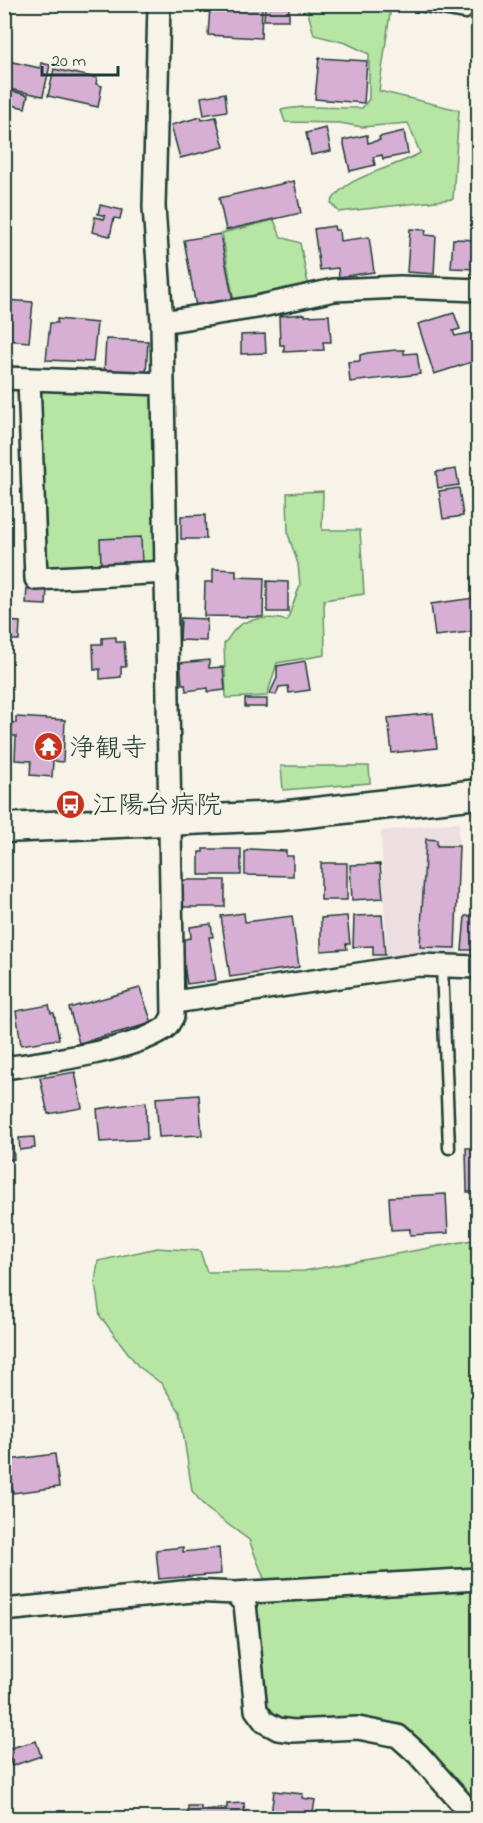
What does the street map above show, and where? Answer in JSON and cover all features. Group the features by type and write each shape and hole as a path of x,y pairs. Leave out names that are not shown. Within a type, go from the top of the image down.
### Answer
{"street":[{"path":"4,1068 58,1060 130,1042 162,1031 174,1016 162,322 154,207 159,4"},
{"path":"162,322 258,308 334,290 400,286 472,290 478,308"},
{"path":"4,378 163,384"},
{"path":"29,379 36,579 167,573"},
{"path":"4,828 280,816 478,794"},
{"path":"175,1002 418,965 478,967"},
{"path":"4,1610 145,1594 192,1591 235,1593 478,1579"},
{"path":"235,1593 245,1604 256,1710 265,1722 278,1729 293,1731 358,1728 398,1736 418,1754 475,1818"}],"lane":[{"path":"413,4 466,13"},
{"path":"442,966 449,1148"}],"shaded area":[{"path":"459,822 457,960 387,964 381,831"}],"green space":[{"path":"306,5 360,5 390,13 379,91 459,110 453,199 339,212 331,203 346,186 358,179 420,153 408,123 362,127 340,123 285,122 281,110 311,107 362,108 369,99 369,54 346,43 314,35"},
{"path":"274,220 281,237 300,243 309,288 234,302 222,233"},
{"path":"35,387 154,394 157,566 46,572"},
{"path":"323,491 322,530 360,530 364,594 324,600 325,655 277,663 267,696 226,698 224,644 235,629 244,623 269,618 287,621 300,585 298,564 288,534 287,493"},
{"path":"281,766 369,766 370,783 283,790"},
{"path":"478,1239 478,1570 265,1581 249,1540 206,1508 192,1491 180,1412 162,1384 138,1366 100,1316 95,1283 98,1261 157,1248 200,1251 207,1272 304,1271"},
{"path":"478,1587 478,1812 423,1747 290,1723 264,1712 252,1613 256,1598"}],"building":[{"path":"203,4 262,4 261,38 208,35 210,7 203,7"},
{"path":"265,4 289,4 289,20 264,20"},
{"path":"319,58 367,61 364,103 315,99"},
{"path":"8,61 40,68 41,63 50,65 43,96 4,88"},
{"path":"54,69 97,78 96,84 102,86 98,107 48,96"},
{"path":"11,91 28,95 25,108 8,104"},
{"path":"225,93 227,111 204,115 201,97"},
{"path":"201,117 202,120 216,117 224,147 180,158 171,125"},
{"path":"326,128 331,151 311,155 306,133"},
{"path":"404,131 408,154 383,159 382,155 373,157 375,165 350,171 343,140 367,135 368,143 380,140 379,137"},
{"path":"294,181 301,213 226,230 219,198"},
{"path":"100,205 122,210 120,219 114,218 110,236 92,232 95,217 104,219 105,216 98,214"},
{"path":"334,226 335,230 339,230 340,241 369,237 374,272 339,277 338,268 320,270 314,229"},
{"path":"410,229 426,230 425,235 436,236 434,274 407,272"},
{"path":"220,234 233,301 196,307 184,240"},
{"path":"453,239 478,240 478,269 451,268"},
{"path":"4,300 33,302 29,342 4,340"},
{"path":"454,313 460,329 453,331 455,336 475,332 478,360 434,374 418,324"},
{"path":"305,314 305,316 329,315 331,342 323,342 324,350 284,352 284,345 280,345 279,316"},
{"path":"57,319 97,323 93,362 46,360 50,323 57,323"},
{"path":"265,334 266,353 241,354 241,335"},
{"path":"106,339 148,341 146,374 104,373"},
{"path":"404,350 404,354 417,353 420,374 350,382 348,362 360,361 360,355 367,353"},
{"path":"456,469 459,485 438,488 436,472"},
{"path":"459,488 463,516 443,519 439,491"},
{"path":"205,515 206,539 181,539 181,516"},
{"path":"141,537 142,562 101,564 100,539"},
{"path":"213,569 236,570 236,577 264,578 263,617 204,616 205,582 213,582"},
{"path":"267,581 288,582 288,612 267,612"},
{"path":"27,586 47,587 46,605 26,604"},
{"path":"474,598 478,631 435,636 431,604"},
{"path":"181,618 207,619 206,641 180,640"},
{"path":"4,621 20,622 19,640 4,640"},
{"path":"116,637 116,642 124,642 126,667 121,667 121,677 100,679 100,669 94,670 93,644 102,644 102,638"},
{"path":"209,660 209,668 223,667 225,690 208,692 208,688 186,691 185,684 182,684 180,663"},
{"path":"305,661 310,690 289,693 288,686 279,687 276,695 270,693 277,678 277,666"},
{"path":"245,699 267,699 267,707 245,707"},
{"path":"433,713 437,748 392,753 388,718"},
{"path":"16,717 65,720 63,762 53,761 52,777 30,775 31,761 15,760 16,736 8,736 4,790 4,720 16,723"},
{"path":"426,839 437,840 437,846 459,846 455,948 420,947"},
{"path":"203,849 241,849 241,875 199,875 199,852 203,852"},
{"path":"250,849 286,851 286,856 293,856 293,876 245,875 245,852"},
{"path":"321,863 347,863 347,900 321,900"},
{"path":"380,864 383,898 352,900 350,865"},
{"path":"225,880 225,907 179,907 179,881"},
{"path":"244,913 245,922 292,916 299,967 230,977 221,916"},
{"path":"382,915 385,955 373,955 373,946 353,947 354,916"},
{"path":"347,916 350,944 346,944 347,949 321,951 321,918"},
{"path":"465,916 478,916 478,950 462,950"},
{"path":"211,924 213,937 209,937 216,980 187,984 180,940 191,938 190,927"},
{"path":"140,988 152,1023 79,1043 69,1008"},
{"path":"49,1005 51,1013 54,1013 59,1039 21,1045 16,1011"},
{"path":"75,1072 82,1108 48,1114 40,1078"},
{"path":"199,1095 202,1135 159,1137 156,1098"},
{"path":"146,1102 147,1139 100,1142 97,1109"},
{"path":"4,1130 12,1130 14,1159 4,1160"},
{"path":"34,1137 35,1148 20,1150 19,1138"},
{"path":"466,1148 478,1148 478,1192 467,1192"},
{"path":"446,1194 448,1233 410,1235 410,1229 391,1230 389,1197"},
{"path":"55,1454 59,1487 13,1493 9,1460"},
{"path":"183,1547 183,1552 219,1548 221,1574 159,1579 156,1550"},
{"path":"36,1741 41,1756 12,1766 7,1749"},
{"path":"4,1751 8,1775 4,1775"},
{"path":"274,1791 303,1794 302,1798 315,1800 312,1818 271,1815"},
{"path":"244,1803 245,1818 182,1818 182,1814 188,1813 188,1806 201,1806 201,1810 227,1808 227,1804"}],"place":[{"name":"浄観寺","path":"48,747"},
{"name":"江陽台病院","path":"71,804"}]}
